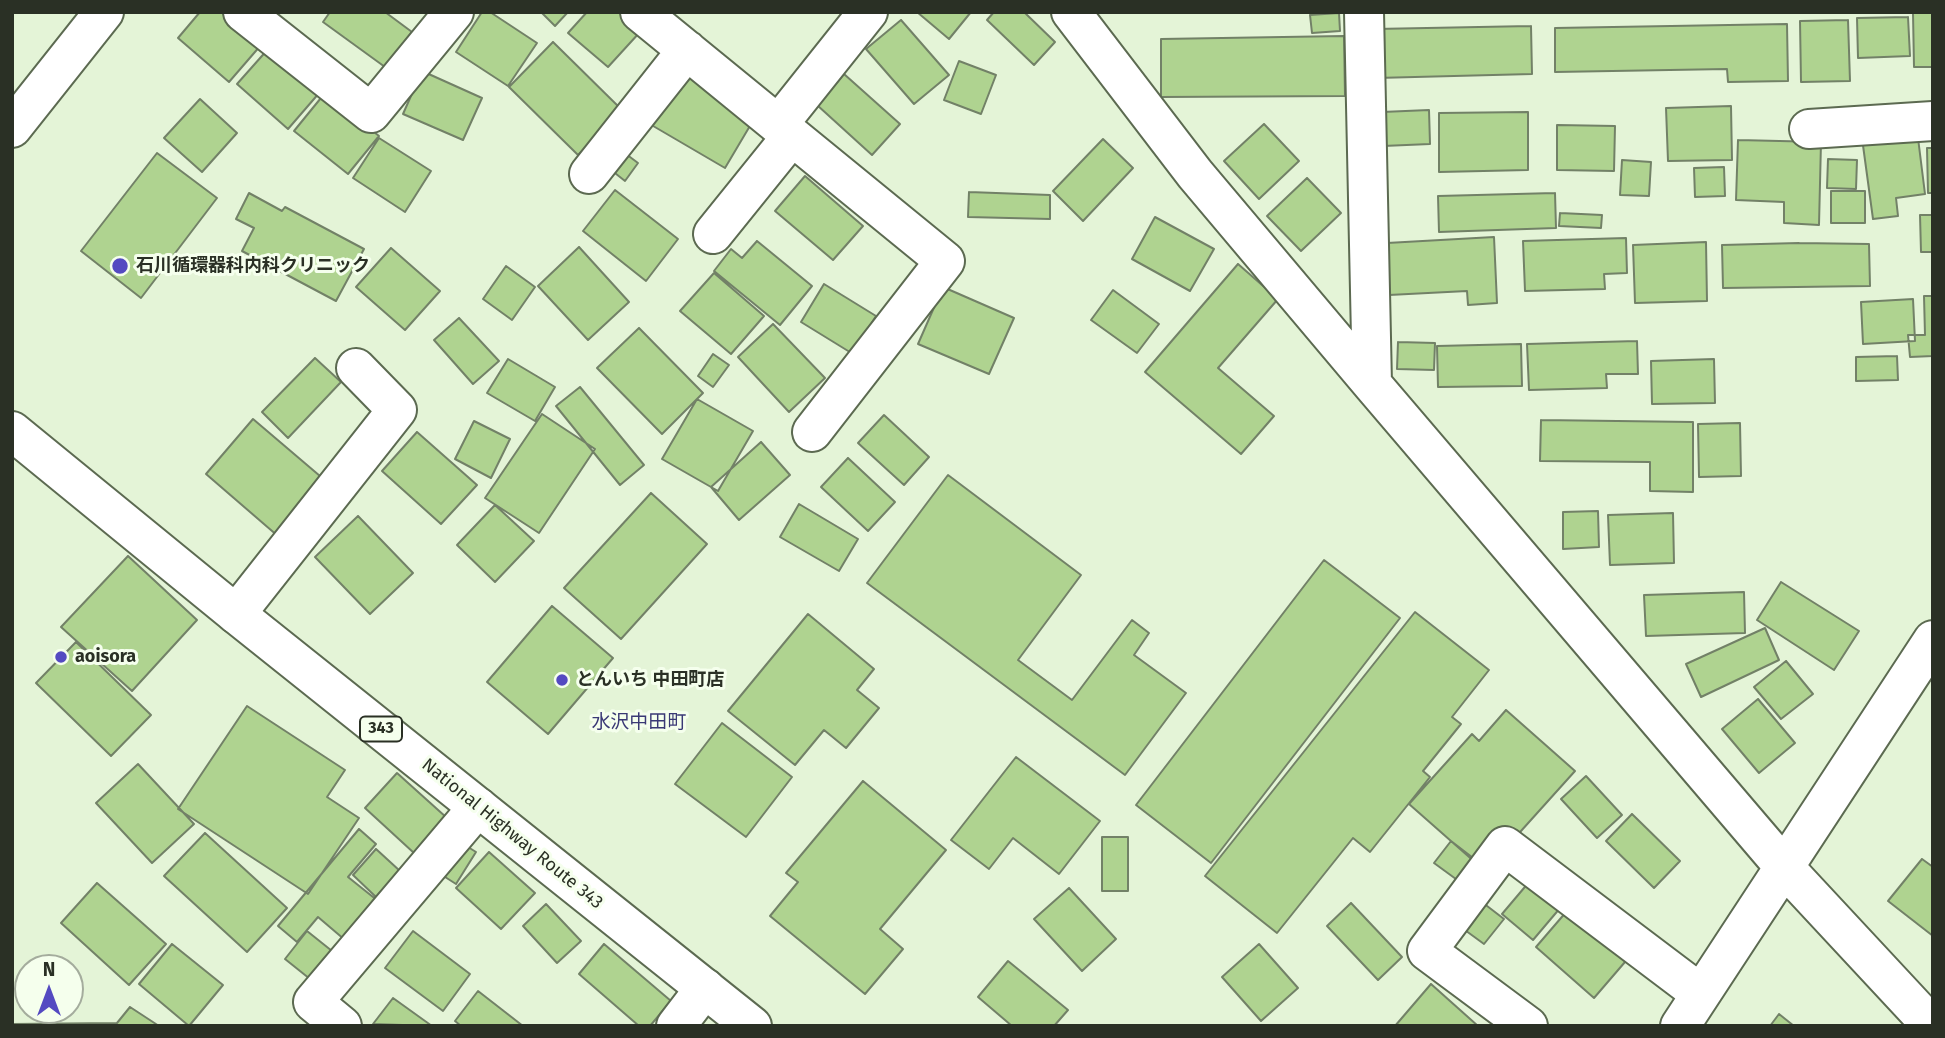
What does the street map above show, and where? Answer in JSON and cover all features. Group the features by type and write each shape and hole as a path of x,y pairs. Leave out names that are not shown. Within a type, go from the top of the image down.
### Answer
{"main road":[{"path":"12,128 104,12"},
{"path":"243,12 371,113 454,12"},
{"path":"640,12 945,261 812,432"},
{"path":"713,234 868,12"},
{"path":"1071,12 1195,174 1372,384 1785,868 1932,1026"},
{"path":"1364,12 1372,384"},
{"path":"589,174 687,50"},
{"path":"1809,129 1933,121"},
{"path":"236,614 397,410 356,368"},
{"name":"National Highway Route 343","path":"12,431 236,614 752,1026"},
{"path":"1680,1026 1933,640"},
{"path":"342,1026 313,1002 478,807"},
{"path":"1528,1026 1427,951 1505,846 1701,993"},
{"path":"676,1026 705,988"}],"building":[{"path":"200,12 222,12 261,45 229,82 178,38"},
{"path":"330,12 385,12 412,32 385,67 323,22"},
{"path":"482,12 490,12 537,43 508,86 456,52"},
{"path":"541,12 568,12 555,26"},
{"path":"587,12 619,12 640,32 608,67 568,33"},
{"path":"917,12 971,12 949,39"},
{"path":"994,12 1024,12 1055,42 1034,65 987,20"},
{"path":"1339,13 1340,31 1312,33 1310,15"},
{"path":"1913,13 1933,13 1933,67 1914,67"},
{"path":"1908,17 1910,56 1858,58 1857,18"},
{"path":"901,20 949,75 914,104 866,49"},
{"path":"1848,20 1850,81 1801,82 1800,21"},
{"path":"1787,24 1788,81 1728,82 1727,69 1555,72 1555,28"},
{"path":"1531,26 1532,74 1376,78 1375,29"},
{"path":"1344,36 1345,96 1161,97 1161,39"},
{"path":"553,42 622,110 578,155 509,87"},
{"path":"269,48 320,92 288,129 237,84"},
{"path":"959,61 996,75 981,114 944,100"},
{"path":"680,69 757,114 725,168 648,123"},
{"path":"422,71 482,98 463,140 403,114"},
{"path":"844,74 900,124 872,155 817,105"},
{"path":"325,93 379,136 348,174 294,131"},
{"path":"200,99 237,133 202,172 164,138"},
{"path":"1731,106 1732,160 1668,161 1666,108"},
{"path":"1429,110 1430,144 1383,146 1382,112"},
{"path":"1528,112 1528,170 1439,172 1439,113"},
{"path":"1264,124 1299,161 1259,199 1224,161"},
{"path":"1557,125 1615,126 1614,171 1557,170"},
{"path":"1917,130 1925,194 1896,198 1898,216 1873,219 1862,138"},
{"path":"379,138 431,171 405,212 353,178"},
{"path":"1103,139 1133,168 1083,221 1053,191"},
{"path":"1738,140 1821,142 1819,225 1784,223 1784,202 1736,200"},
{"path":"614,145 638,163 625,181 601,162"},
{"path":"1927,148 1933,148 1933,193 1928,193"},
{"path":"157,153 217,198 141,298 81,251"},
{"path":"1828,159 1857,160 1856,189 1827,188"},
{"path":"1622,160 1651,162 1649,196 1620,195"},
{"path":"1724,167 1725,196 1695,197 1694,168"},
{"path":"805,176 863,226 833,260 775,211"},
{"path":"1307,178 1341,213 1301,251 1267,216"},
{"path":"615,190 678,239 646,281 583,231"},
{"path":"1831,191 1865,191 1865,223 1831,223"},
{"path":"969,192 1050,195 1050,219 968,217"},
{"path":"249,193 282,211 285,207 364,249 336,301 242,251 254,228 236,219"},
{"path":"1555,193 1556,228 1439,232 1438,196"},
{"path":"1560,213 1602,215 1601,228 1559,226"},
{"path":"1920,215 1933,215 1933,252 1921,252"},
{"path":"1155,217 1214,249 1190,291 1132,259"},
{"path":"1494,237 1497,303 1468,305 1467,291 1389,295 1387,243"},
{"path":"1626,238 1627,273 1604,274 1605,289 1525,291 1523,241"},
{"path":"757,241 812,286 780,325 714,271 731,249 742,258"},
{"path":"1706,242 1707,301 1635,303 1633,245"},
{"path":"1869,244 1870,286 1723,288 1722,245"},
{"path":"579,247 629,302 588,340 538,286"},
{"path":"391,248 440,291 405,330 356,287"},
{"path":"1238,264 1278,299 1218,368 1274,416 1241,454 1145,372"},
{"path":"506,266 535,287 512,320 483,299"},
{"path":"714,273 764,316 731,354 680,311"},
{"path":"824,284 876,316 853,354 801,322"},
{"path":"943,287 1014,318 989,374 918,344"},
{"path":"1113,290 1159,324 1137,353 1091,320"},
{"path":"1924,296 1933,296 1933,356 1910,357 1908,335 1925,335"},
{"path":"1913,299 1915,341 1863,344 1861,302"},
{"path":"459,318 499,361 473,384 434,340"},
{"path":"773,324 825,378 789,412 738,357"},
{"path":"639,328 703,393 662,434 597,368"},
{"path":"1637,341 1638,374 1606,374 1607,388 1529,390 1527,344"},
{"path":"1398,342 1435,343 1434,370 1397,369"},
{"path":"1521,344 1522,386 1438,387 1437,346"},
{"path":"713,354 729,365 713,387 698,376"},
{"path":"1897,356 1898,380 1856,381 1856,357"},
{"path":"315,358 341,382 288,438 262,412"},
{"path":"508,359 555,387 535,421 487,393"},
{"path":"1714,359 1715,403 1652,404 1651,361"},
{"path":"580,387 644,465 620,485 556,406"},
{"path":"697,399 753,431 718,491 662,459"},
{"path":"542,414 595,449 539,533 485,498"},
{"path":"884,415 929,457 904,485 858,443"},
{"path":"253,419 327,482 279,537 206,474"},
{"path":"1541,420 1693,422 1693,492 1650,491 1650,462 1540,461"},
{"path":"474,421 510,439 491,478 455,459"},
{"path":"1740,423 1741,476 1699,477 1698,424"},
{"path":"417,432 477,485 441,524 382,471"},
{"path":"761,442 790,475 739,520 711,487"},
{"path":"848,458 895,502 868,531 821,487"},
{"path":"948,475 1081,575 1018,660 1072,700 1132,620 1149,633 1134,655 1186,693 1125,775 867,583"},
{"path":"651,493 707,544 621,639 564,588"},
{"path":"799,504 858,539 839,571 780,537"},
{"path":"495,505 534,541 495,582 457,545"},
{"path":"1598,511 1599,547 1563,549 1563,512"},
{"path":"1673,513 1674,563 1610,565 1608,515"},
{"path":"358,516 413,573 370,614 315,557"},
{"path":"128,556 197,620 132,691 61,627"},
{"path":"1324,560 1400,618 1211,863 1136,805"},
{"path":"1781,582 1859,631 1834,670 1757,620"},
{"path":"1744,592 1745,633 1646,636 1644,595"},
{"path":"552,606 613,658 548,734 487,682"},
{"path":"1415,612 1489,670 1452,717 1461,724 1423,771 1430,777 1370,852 1353,838 1277,933 1205,876"},
{"path":"808,614 874,669 857,690 879,708 846,748 824,730 795,765 728,711"},
{"path":"1765,628 1779,660 1701,697 1686,664"},
{"path":"76,642 151,715 111,756 36,683"},
{"path":"1786,661 1813,694 1781,719 1754,687"},
{"path":"1758,699 1795,743 1759,773 1722,729"},
{"path":"247,706 345,770 327,797 359,818 308,894 178,809"},
{"path":"1506,710 1575,771 1485,871 1409,804 1472,734 1479,741"},
{"path":"722,723 792,777 746,837 675,784"},
{"path":"1016,757 1100,821 1059,874 1013,838 989,869 951,840"},
{"path":"138,764 194,824 152,863 96,803"},
{"path":"397,773 447,818 414,853 365,808"},
{"path":"1586,776 1622,815 1597,838 1561,799"},
{"path":"863,781 946,850 880,929 903,949 865,994 770,916 798,882 786,873"},
{"path":"1632,814 1680,861 1654,888 1606,841"},
{"path":"359,829 376,844 348,877 378,901 345,940 318,917 297,942 278,926"},
{"path":"205,833 287,908 247,952 164,876"},
{"path":"452,837 476,852 456,884 431,868"},
{"path":"1102,837 1128,837 1128,891 1102,891"},
{"path":"1451,841 1477,861 1460,882 1434,863"},
{"path":"376,849 400,871 376,897 353,875"},
{"path":"489,852 535,893 501,929 456,888"},
{"path":"1922,859 1933,867 1933,936 1888,901"},
{"path":"1535,875 1566,901 1533,940 1502,914"},
{"path":"97,883 166,944 129,985 61,923"},
{"path":"1069,888 1116,939 1082,971 1034,919"},
{"path":"1478,899 1504,919 1484,944 1458,925"},
{"path":"1351,903 1402,957 1378,980 1327,926"},
{"path":"546,904 581,941 557,963 523,926"},
{"path":"1573,904 1631,955 1594,998 1536,947"},
{"path":"307,931 332,951 310,979 285,959"},
{"path":"413,931 470,974 443,1011 385,968"},
{"path":"172,944 223,985 189,1026 139,984"},
{"path":"604,944 671,1001 650,1026 639,1026 579,974"},
{"path":"1259,944 1298,988 1261,1021 1222,977"},
{"path":"1008,961 1068,1010 1054,1026 1012,1026 978,997"},
{"path":"1431,984 1478,1026 1395,1026"},
{"path":"478,991 523,1026 461,1026 455,1021"},
{"path":"393,998 432,1026 373,1024"},
{"path":"130,1007 159,1026 12,1026 12,1024 117,1023"},
{"path":"1779,1014 1794,1026 1770,1026"}],"place":[{"name":"石川循環器科内科クリニック","path":"120,266"},
{"name":"aoisora","path":"61,657"},
{"name":"とんいち 中田町店","path":"562,680"}],"district":[{"name":"水沢中田町","path":"639,723"}]}
